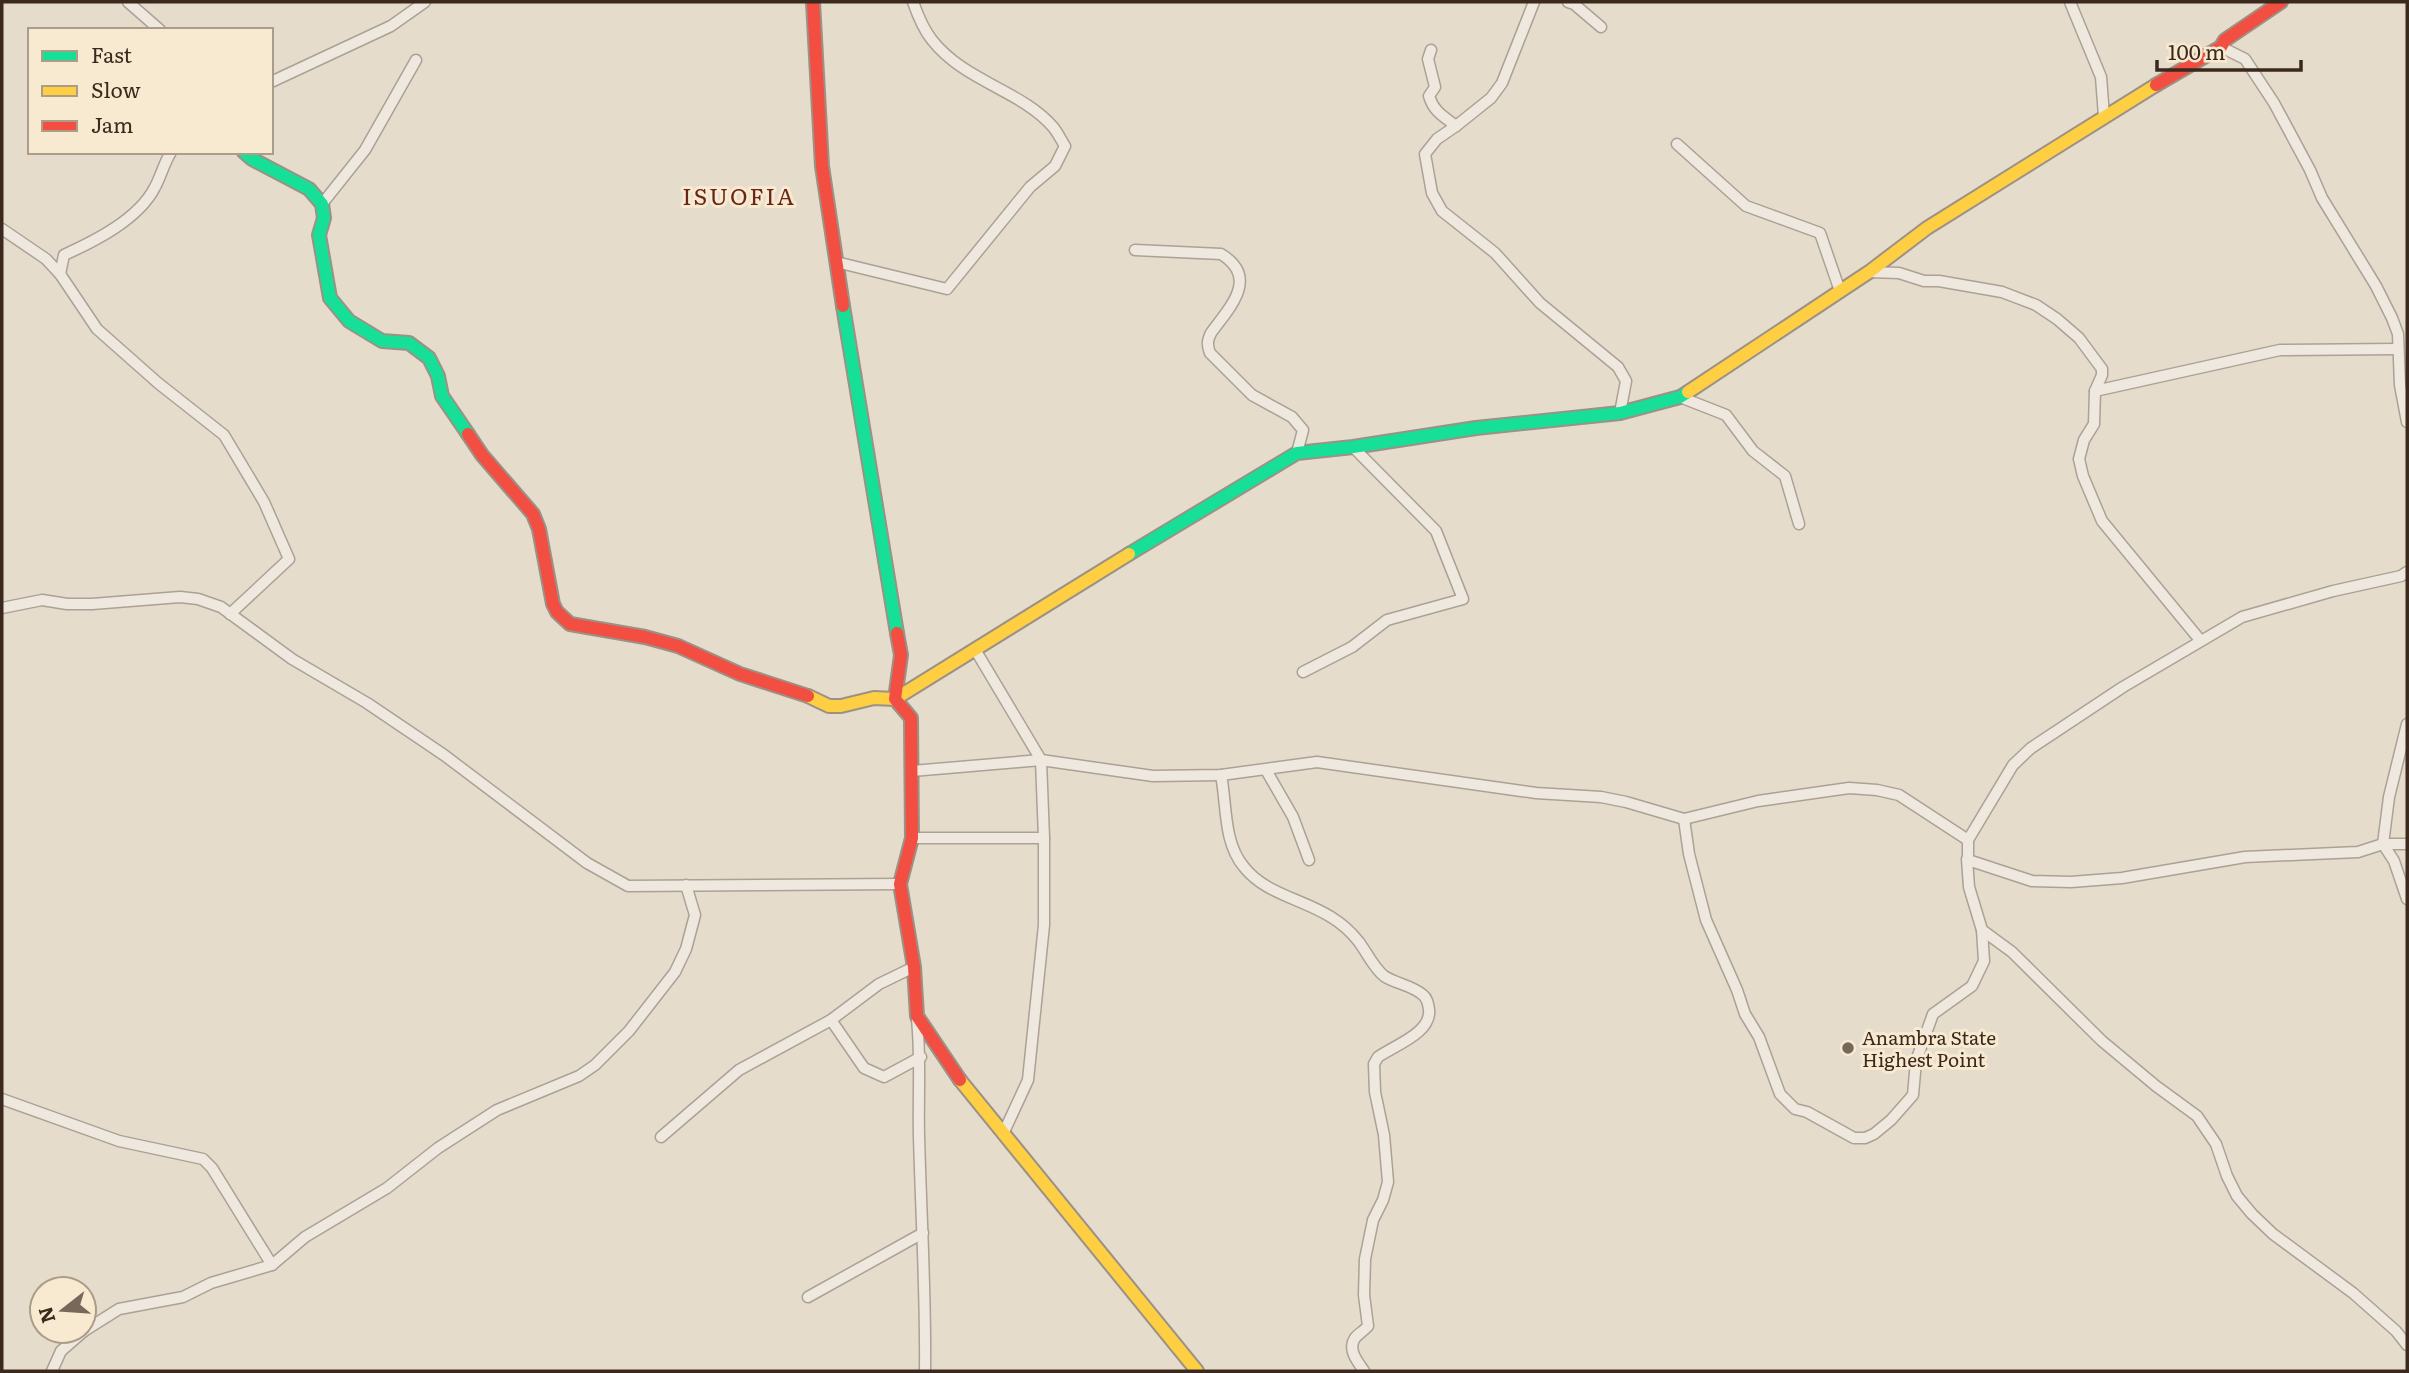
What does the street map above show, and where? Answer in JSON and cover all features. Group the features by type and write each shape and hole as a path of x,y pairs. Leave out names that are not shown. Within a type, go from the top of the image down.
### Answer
{"street":[{"path":"128,2 158,28"},
{"path":"273,81 391,26 425,2"},
{"path":"813,2 818,121 836,262 901,656 895,699 911,718 912,838 900,884 914,967 920,1057 919,1133 926,1289 925,1371"},
{"path":"836,262 947,289 1030,187 1055,166 1065,146 1054,128 1030,108 970,74 945,55 925,30 914,2"},
{"path":"1534,2 1502,83 1491,97 1437,139 1424,154 1432,193 1442,211 1495,253 1540,303 1618,367 1626,381 1620,413"},
{"path":"1568,2 1601,27"},
{"path":"2070,2 2101,78 2104,116"},
{"path":"246,154 309,189 322,204 324,218 319,235 330,298 338,310 349,321 382,341 409,342 429,358 438,376 442,396 482,455 533,514 540,529 553,604 557,612 570,624 645,637 678,646 740,674 805,694 829,706 841,706 874,698 895,699 1297,453 1476,428 1620,413 1680,397 1869,272 1927,228 2072,139 2104,116 2221,47 2225,40 2281,2"},
{"path":"2221,47 2245,59 2274,103 2322,198 2387,307 2398,334 2400,385 2407,422"},
{"path":"1431,50 1428,59 1435,87 1429,96 1436,113 1456,126"},
{"path":"322,204 365,150 416,60"},
{"path":"1677,144 1746,206 1820,233 1840,291"},
{"path":"60,275 64,255 98,239 132,215 154,189 170,154"},
{"path":"2,229 46,259 97,329 158,383 224,435 264,502 289,559 230,614"},
{"path":"1135,250 1221,254 1230,260 1237,272 1239,295 1211,333 1208,340 1210,353 1252,395 1292,417 1303,430 1297,453"},
{"path":"1869,272 1899,273 1924,281 1989,290 2036,305 2079,338 2099,362 2102,375 2095,391 2094,424 2084,440 2079,459 2083,476 2102,521 2200,640"},
{"path":"2095,391 2280,350 2398,349"},
{"path":"1680,397 1726,415 1753,451 1785,476 1799,524"},
{"path":"1303,672 1352,647 1387,620 1464,599 1436,531 1353,447"},
{"path":"1968,860 1969,840 2013,765 2031,748 2123,687 2242,617 2333,591 2402,576 2407,572"},
{"path":"2,608 42,600 92,604 180,597 198,599 221,607 292,659 367,703 433,748 587,863 628,886 900,884"},
{"path":"976,651 1041,760 1044,925 1028,1080 1003,1134"},
{"path":"2407,724 2389,797 2383,844 2394,861 2407,899"},
{"path":"912,771 1041,760 1153,776 1221,775 1317,762 1536,793 1601,797 1684,819 1758,801 1849,788 1877,790 1899,796 1969,840"},
{"path":"1266,770 1293,817 1309,860"},
{"path":"1221,775 1226,822 1231,843 1241,865 1270,889 1303,901 1333,918 1356,939 1382,975 1419,992 1428,1002 1429,1018 1422,1029 1378,1057 1374,1064 1375,1092 1384,1135 1388,1182 1373,1220 1366,1259 1364,1295 1368,1326 1355,1338 1353,1345 1355,1358 1364,1371"},
{"path":"1684,819 1689,854 1706,920 1745,1014 1759,1037 1780,1094 1795,1109 1807,1112 1854,1138 1874,1135 1913,1095 1916,1061 1933,1014 1972,986 1984,961 1982,930 1969,887 1966,858 1968,860"},
{"path":"912,838 1044,838"},
{"path":"1968,860 2032,881 2071,882 2122,878 2245,857 2358,852 2383,844 2407,844"},
{"path":"98,1322 119,1309 183,1297 211,1283 272,1265 305,1237 387,1188 438,1148 497,1110 579,1076 596,1065 629,1031 675,972 686,949 695,915 686,885"},
{"path":"1982,930 2012,952 2102,1041 2197,1116 2217,1144 2227,1176 2237,1196 2252,1214 2273,1234 2353,1293 2396,1331 2407,1345"},
{"path":"661,1137 739,1070 831,1020 878,984 914,967"},
{"path":"917,1016 948,1065 1197,1371"},
{"path":"831,1020 864,1068 884,1077 920,1057"},
{"path":"2,1099 119,1141 203,1158 212,1168 272,1265"},
{"path":"808,1297 923,1233"},
{"path":"52,1371 61,1351 68,1345"}],"traffic: fast":[{"path":"246,154 309,189 322,204 324,218 319,235 330,298 349,321 382,341 409,343 429,358 438,376 442,396 468,434"},
{"path":"843,306 897,633"},
{"path":"1129,554 1297,453 1476,428 1620,413 1680,397 1688,392"}],"traffic: slow":[{"path":"1688,392 1869,272 1927,228 2156,85"},
{"path":"808,696 829,706 841,706 874,698 895,699 1129,554"},
{"path":"960,1080 1197,1371"}],"traffic: jam":[{"path":"813,2 822,166 843,306"},
{"path":"2156,85 2221,47 2225,40 2281,2"},
{"path":"468,434 482,455 533,514 539,529 553,604 557,612 570,624 645,637 678,646 740,674 808,696"},
{"path":"897,633 901,655 895,699 911,718 912,838 900,884 914,967 917,1016 960,1080"}],"place":[{"name":"Anambra State Highest Point","path":"1848,1048"}],"district":[{"name":"ISUOFIA","path":"739,195"}]}
